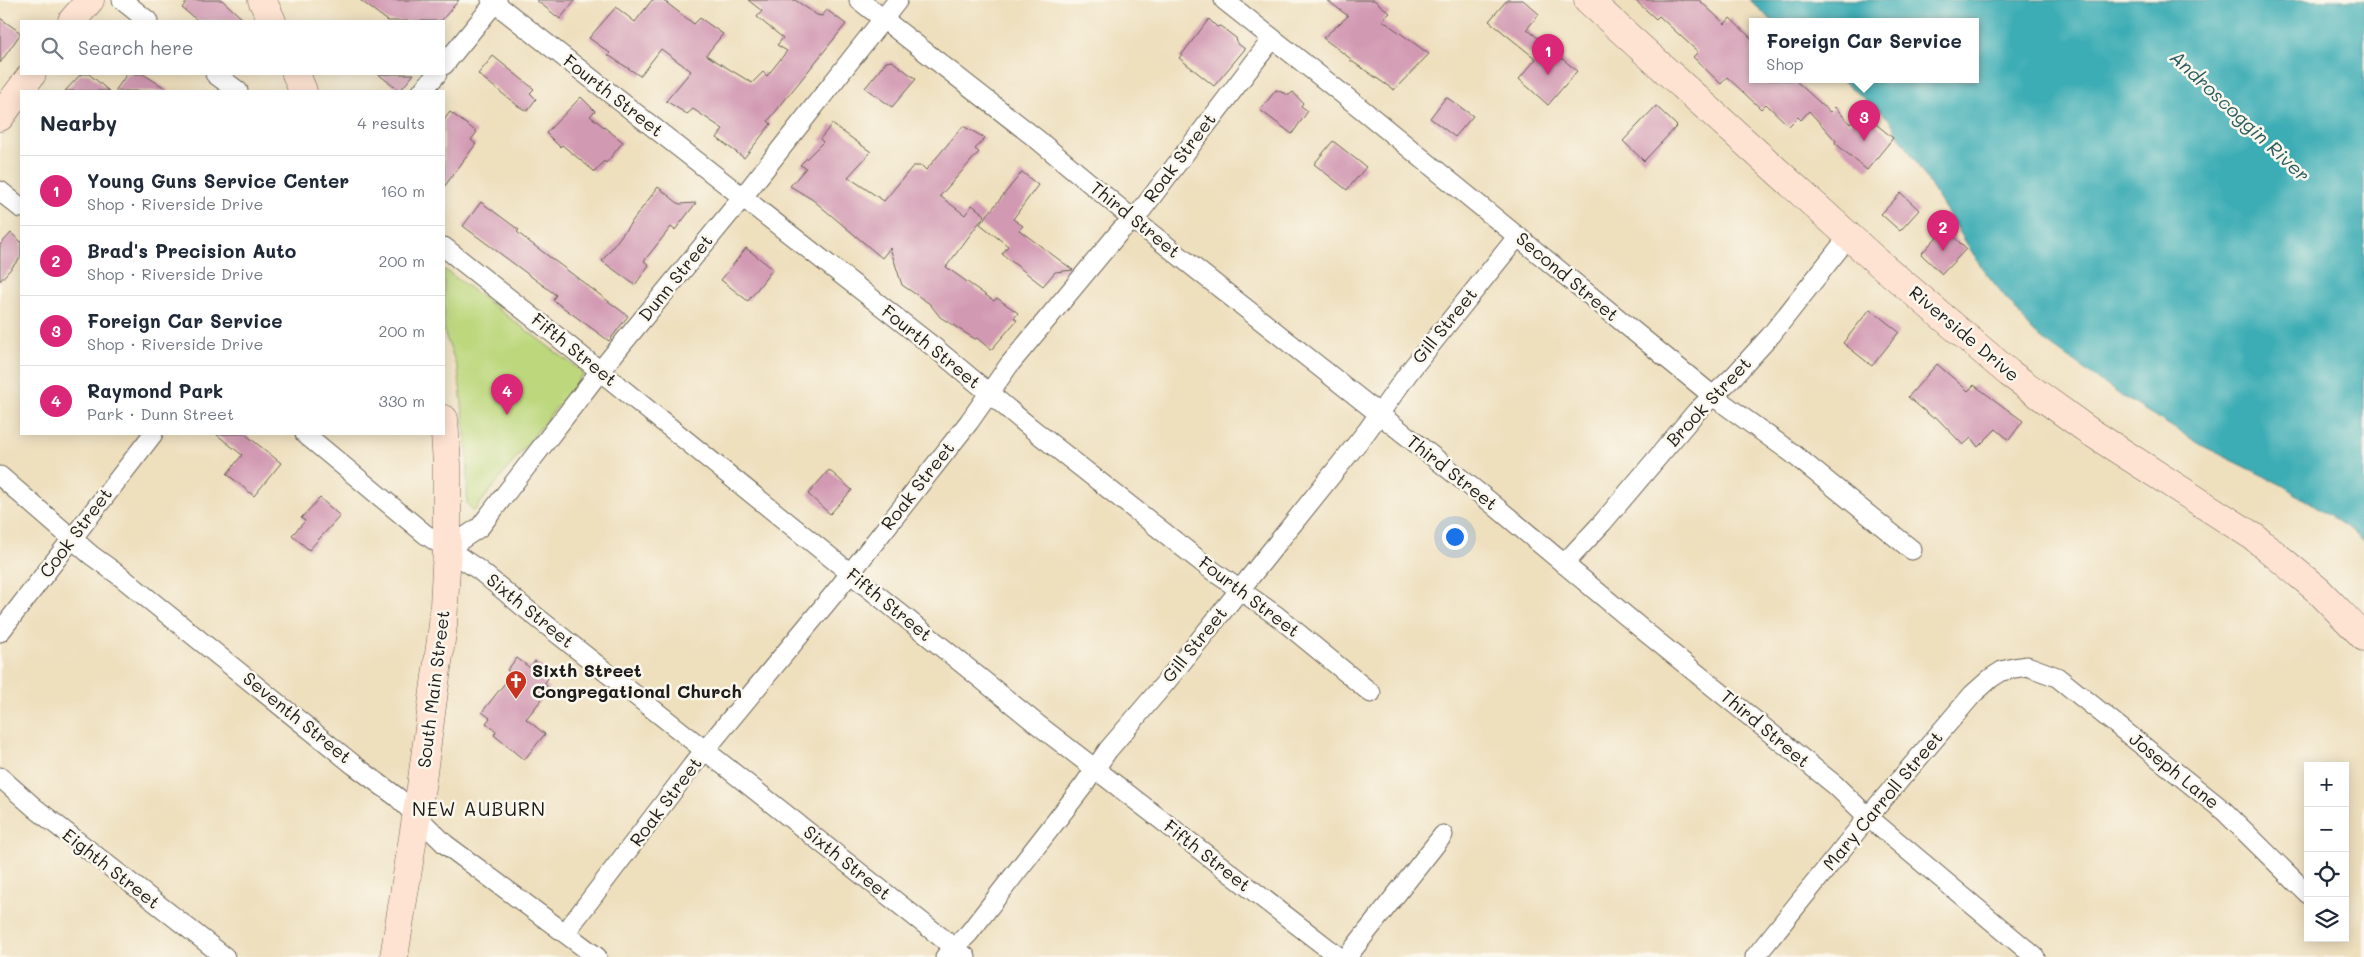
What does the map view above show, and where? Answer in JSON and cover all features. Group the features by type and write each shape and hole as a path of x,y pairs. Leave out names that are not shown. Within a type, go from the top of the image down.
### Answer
{"main road":[{"path":"73,20 90,0"},
{"path":"262,0 272,20"},
{"name":"Riverside Drive","path":"1588,0 1849,236 2037,394 2089,431 2254,537 2319,591 2364,637"},
{"path":"20,90 31,75"},
{"path":"296,75 304,90"},
{"path":"0,117 20,90"},
{"name":"South Main Street","path":"394,957 417,816 443,625 447,549 445,434"}],"street":[{"path":"122,0 147,20"},
{"name":"Third Street","path":"859,0 1038,140 1134,220 1489,501 1835,785 1868,817 2035,957"},
{"name":"Dunn Street","path":"447,549 480,527 600,371 742,198 898,0"},
{"name":"Second Street","path":"1224,0 1364,111 1713,396 1792,453 1912,550"},
{"path":"445,64 494,1"},
{"name":"Fourth Street","path":"494,1 1213,571 1277,616 1371,693"},
{"name":"Roak Street","path":"565,933 705,750 850,572 1066,295 1121,230 1134,220 1272,39"},
{"path":"216,75 237,90"},
{"path":"423,90 436,75"},
{"path":"0,191 20,207"},
{"name":"Gill Street","path":"955,954 969,932 1108,750 1367,431 1378,414 1518,236"},
{"name":"Brook Street","path":"1564,564 1713,396 1733,378 1771,335 1849,236"},
{"name":"Fifth Street","path":"445,248 1095,769 1339,957"},
{"name":"Cook Street","path":"0,632 152,435"},
{"name":"Sixth Street","path":"306,435 425,534 479,570 705,750 955,954"},
{"name":"Seventh Street","path":"0,476 72,537 354,765 398,797 445,844 597,957"},
{"name":"Mary Carroll Street","path":"1755,957 1868,817 1973,694 2002,671 2027,666"},
{"name":"Joseph Lane","path":"2027,666 2057,677 2224,811 2304,890"},
{"name":"Eighth Street","path":"0,777 35,808 225,957"},
{"path":"1347,957 1443,835"}],"green space":[{"path":"445,270 584,373 474,511 467,504 468,457 458,369 445,335"}],"water":[{"name":"Androscoggin River","path":"1750,0 2364,0 2364,542 2351,530 2282,485 2203,446 2117,393 2035,334 1982,268 1889,119 1846,83 1979,83 1979,18 1769,18"}],"building":[{"path":"188,0 222,0 244,20 197,20 182,8"},
{"path":"360,0 459,0 442,20 387,20"},
{"path":"536,0 575,0 560,19"},
{"path":"652,0 663,0 694,24 700,18 723,34 706,55 752,83 763,72 767,76 787,51 777,45 783,38 757,17 762,11 748,0 795,0 817,15 822,16 827,10 846,24 768,121 771,124 744,158 717,138 723,129 693,109 687,114 666,101 691,71 661,49 640,76 608,55 610,53 589,38 616,7 635,22"},
{"path":"1327,0 1374,0 1390,13 1382,20 1429,54 1394,90 1350,60 1323,38 1348,16"},
{"path":"1507,0 1523,0 1539,14 1527,29 1577,71 1548,105 1519,79 1536,59 1489,21"},
{"path":"1635,0 1699,0 1725,24 1730,18 1749,36 1749,83 1798,83 1830,112 1835,107 1850,124 1861,112 1893,138 1867,170 1835,143 1836,141 1809,111 1801,120 1798,117 1789,126 1766,104 1761,109 1727,77 1721,84 1693,57 1698,52 1659,16 1656,19"},
{"path":"0,18 20,32 20,34 0,63"},
{"path":"1209,19 1217,27 1220,26 1236,38 1237,43 1245,49 1214,86 1179,58"},
{"path":"493,56 534,89 530,93 536,99 527,111 478,74"},
{"path":"892,61 916,79 892,107 865,88 886,62"},
{"path":"80,75 90,75 108,90 66,90"},
{"path":"126,75 145,75 168,90 116,90"},
{"path":"379,75 413,75 401,90"},
{"path":"1276,90 1289,95 1293,92 1303,103 1301,106 1308,111 1292,134 1260,110"},
{"path":"581,97 595,111 590,116 623,142 606,163 604,161 595,172 562,145 560,147 546,133"},
{"path":"1446,97 1473,116 1455,137 1430,118"},
{"path":"1656,106 1677,126 1644,161 1623,141"},
{"path":"450,112 477,132 471,140 476,144 445,186 445,119"},
{"path":"832,124 871,152 848,177 884,201 913,166 922,166 926,170 963,126 985,138 975,149 979,152 940,196 965,215 972,205 985,215 946,267 994,301 997,298 1018,313 1014,318 1017,320 991,350 977,338 975,339 940,317 930,304 902,285 890,248 882,258 813,200 790,186 806,168 800,165 823,142 820,139"},
{"path":"1333,141 1366,167 1347,190 1314,164"},
{"path":"1022,172 1038,185 1013,219 1023,226 1019,230 1073,270 1055,272 1043,286 1002,254 1008,246 980,224"},
{"path":"658,187 679,204 696,203 675,230 671,227 644,261 649,265 635,285 602,261"},
{"path":"1901,193 1919,210 1900,231 1881,214"},
{"path":"481,202 519,230 517,232 527,240 628,316 609,341 553,300 556,295 463,226"},
{"path":"1945,228 1966,249 1942,274 1921,254"},
{"path":"11,233 20,241 20,258 0,281 0,245"},
{"path":"746,248 773,269 748,301 721,280"},
{"path":"1870,309 1899,332 1872,366 1843,343"},
{"path":"1937,364 1968,391 1974,385 2023,421 2009,440 1996,429 1978,447 1971,438 1963,445 1935,416 1933,418 1908,397"},
{"path":"217,435 246,435 281,463 254,496 227,474 242,455"},
{"path":"829,470 852,490 830,514 808,494"},
{"path":"320,498 340,516 309,550 292,535 305,521 301,518"},
{"name":"Sixth Street Congregational Church","path":"517,658 530,668 535,661 551,674 544,684 550,689 526,719 545,734 524,760 494,735 496,731 486,723 490,718 482,712 512,674 507,670"}],"place":[{"name":"Young Guns Service Center","path":"1548,75"},
{"name":"Foreign Car Service","path":"1864,141"},
{"name":"Brad's Precision Auto","path":"1943,251"},
{"name":"Raymond Park","path":"507,415"},
{"name":"Sixth Street Congregational Church","path":"516,700"}],"district":[{"name":"NEW AUBURN","path":"479,809"}]}
